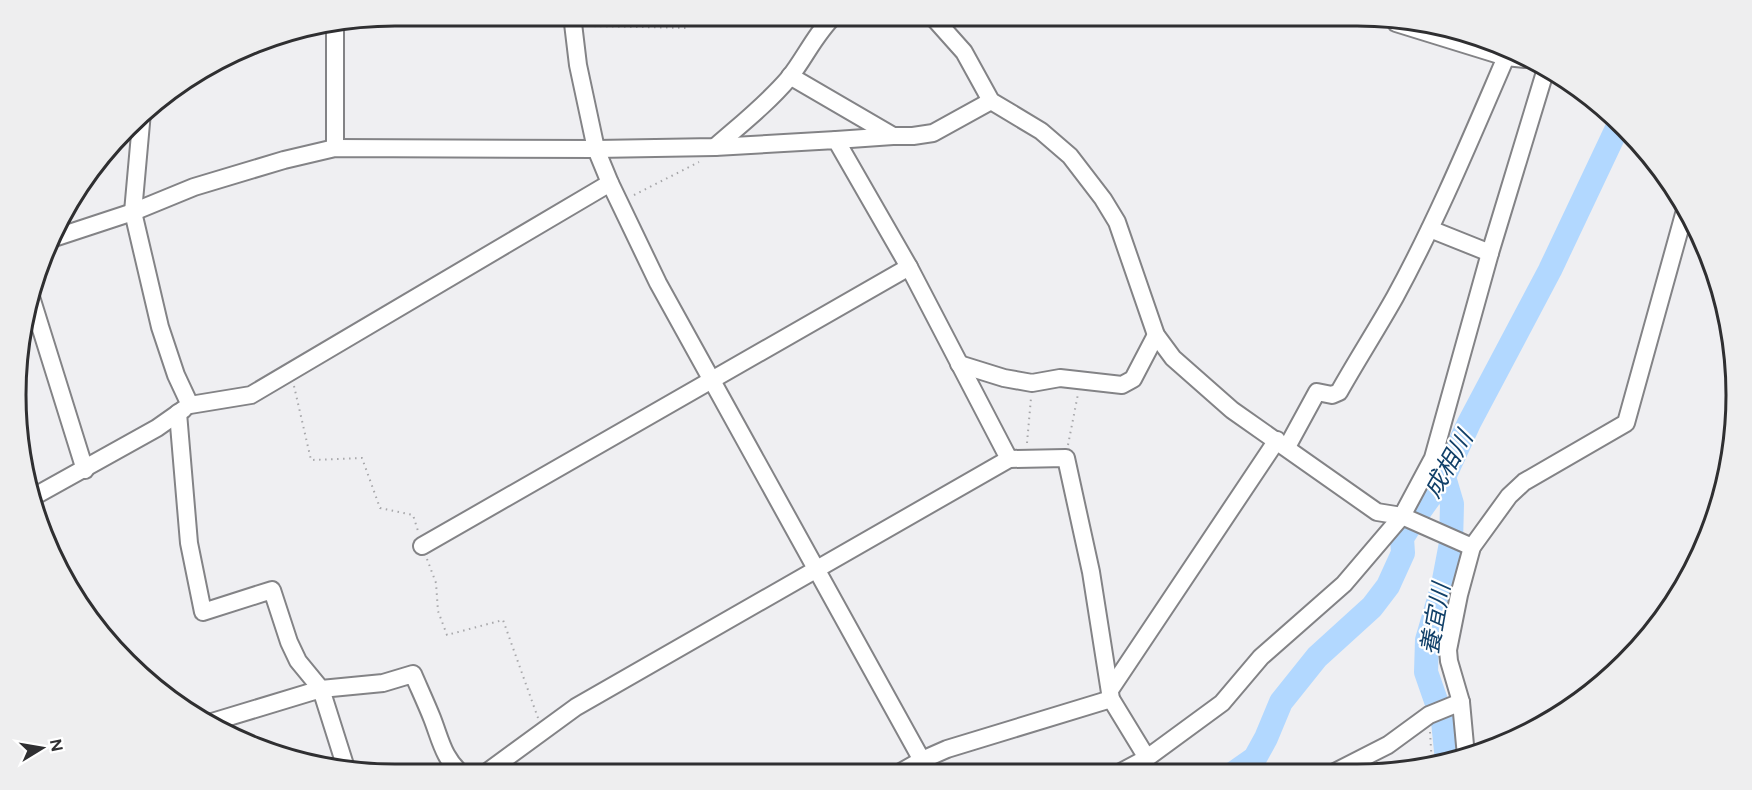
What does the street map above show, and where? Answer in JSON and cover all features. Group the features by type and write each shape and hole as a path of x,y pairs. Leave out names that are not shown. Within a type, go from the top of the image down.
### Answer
{"street":[{"path":"574,26 578,65 596,149 657,283 925,764"},
{"path":"715,147 768,102 790,76 823,26"},
{"path":"941,26 964,52 991,101 1041,130 1070,156 1103,199 1117,222 1156,335 1173,358 1233,410 1377,512 1402,516 1472,547"},
{"path":"335,31 335,148"},
{"path":"1429,33 1502,56"},
{"path":"928,764 947,749 1110,695 1317,392 1332,395 1340,392 1394,298 1430,229 1506,58"},
{"path":"790,76 893,136"},
{"path":"1136,764 1221,703 1261,657 1344,584 1402,516 1433,458 1490,254 1544,76"},
{"path":"63,235 133,212 194,187 284,160 335,148 715,147 913,136 933,133 991,101"},
{"path":"141,127 133,212 160,327 176,375 184,409 189,543 203,612 272,590 289,642 298,661 321,689 344,760"},
{"path":"836,140 909,267 1009,459"},
{"path":"39,494 158,428 184,409 251,395 610,183"},
{"path":"1466,748 1461,702 1449,661 1449,643 1472,547 1509,496 1524,482 1626,423 1682,220"},
{"path":"1430,229 1490,254"},
{"path":"422,546 909,267"},
{"path":"35,311 85,470"},
{"path":"959,364 1004,378 1032,383 1060,378 1122,385 1133,379 1156,335"},
{"path":"498,764 576,707 1009,459 1066,458 1090,572 1110,695 1147,758"},
{"path":"219,720 321,689 383,683 413,674 433,720 441,747 454,764"},
{"path":"1351,764 1388,745 1429,716 1461,702"}],"path":[{"path":"645,26 687,28"},
{"path":"634,195 697,164 715,147"},
{"path":"1066,458 1080,380"},
{"path":"1028,459 1028,424 1032,383"},
{"path":"1429,716 1431,756"}],"waterway":[{"name":"成相川","path":"1246,764 1255,758 1281,702 1317,657 1372,607 1388,586 1403,553 1402,538 1444,477 1469,423 1550,270 1616,132"},
{"name":"養宜川","path":"1444,477 1452,504 1451,543 1443,585 1427,640 1426,672 1443,721 1446,753"}]}
